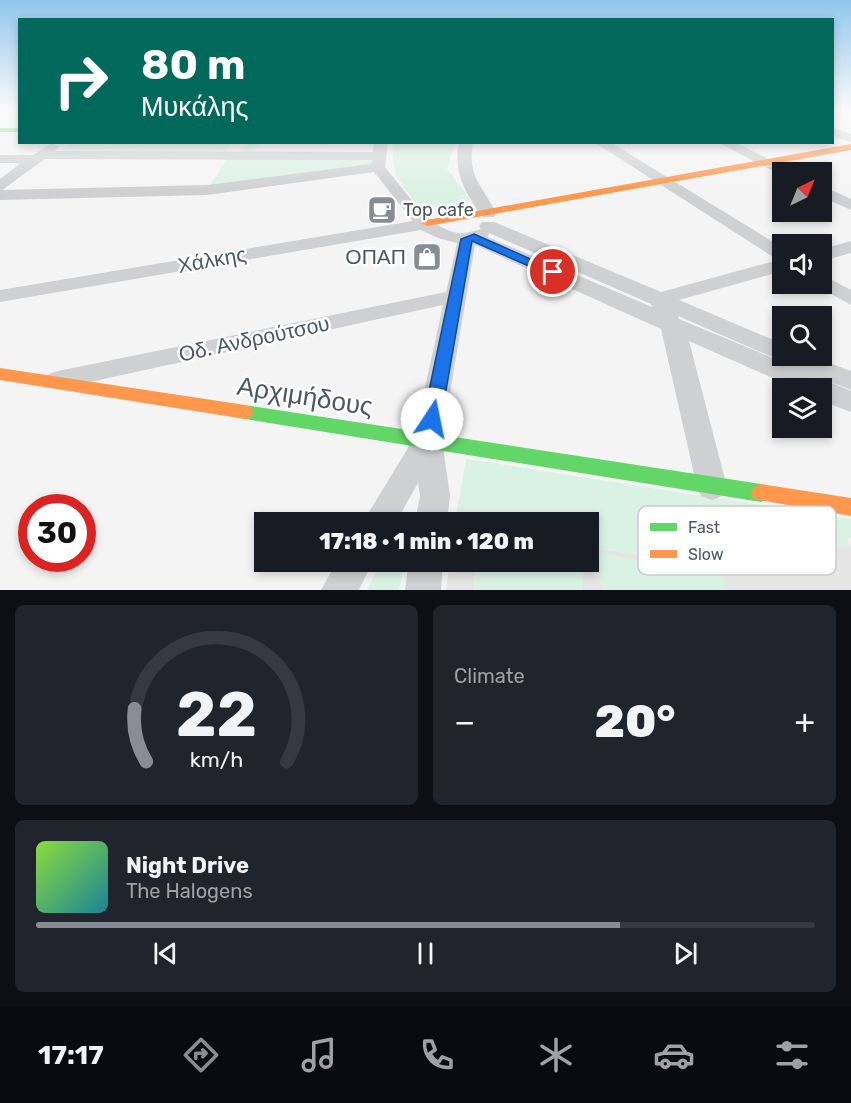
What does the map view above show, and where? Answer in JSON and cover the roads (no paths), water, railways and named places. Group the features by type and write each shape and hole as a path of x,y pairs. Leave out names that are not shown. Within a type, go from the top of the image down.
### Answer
{"street":[{"path":"0,186 55,144"},
{"path":"134,155 145,144"},
{"path":"433,512 435,496 428,440 457,296 480,226 461,164 466,144"},
{"path":"603,144 772,249"},
{"path":"727,144 772,166"},
{"path":"380,155 413,212 443,235 662,179 851,147"},
{"path":"0,159 234,151 380,155"},
{"path":"207,190 234,151"},
{"path":"0,195 207,190 380,155"},
{"path":"832,196 851,205"},
{"path":"426,223 480,226 772,348"},
{"name":"Χάλκης","path":"0,296 426,223"},
{"path":"480,226 672,324 795,378"},
{"path":"832,252 851,247"},
{"path":"660,301 676,293 772,268"},
{"path":"832,287 851,299"},
{"name":"Οδ. Ανδρούτσου","path":"50,381 457,296"},
{"path":"660,301 672,324 712,487"},
{"path":"814,366 851,381"},
{"name":"Αρχιμήδους","path":"0,374 851,507"},
{"path":"832,394 851,402"},
{"path":"385,512 428,440"},
{"path":"339,590 350,572"},
{"path":"423,590 425,572"}],"place":[{"name":"Top cafe","path":"382,210"},
{"name":"ΟΠΑΠ","path":"427,257"}]}
